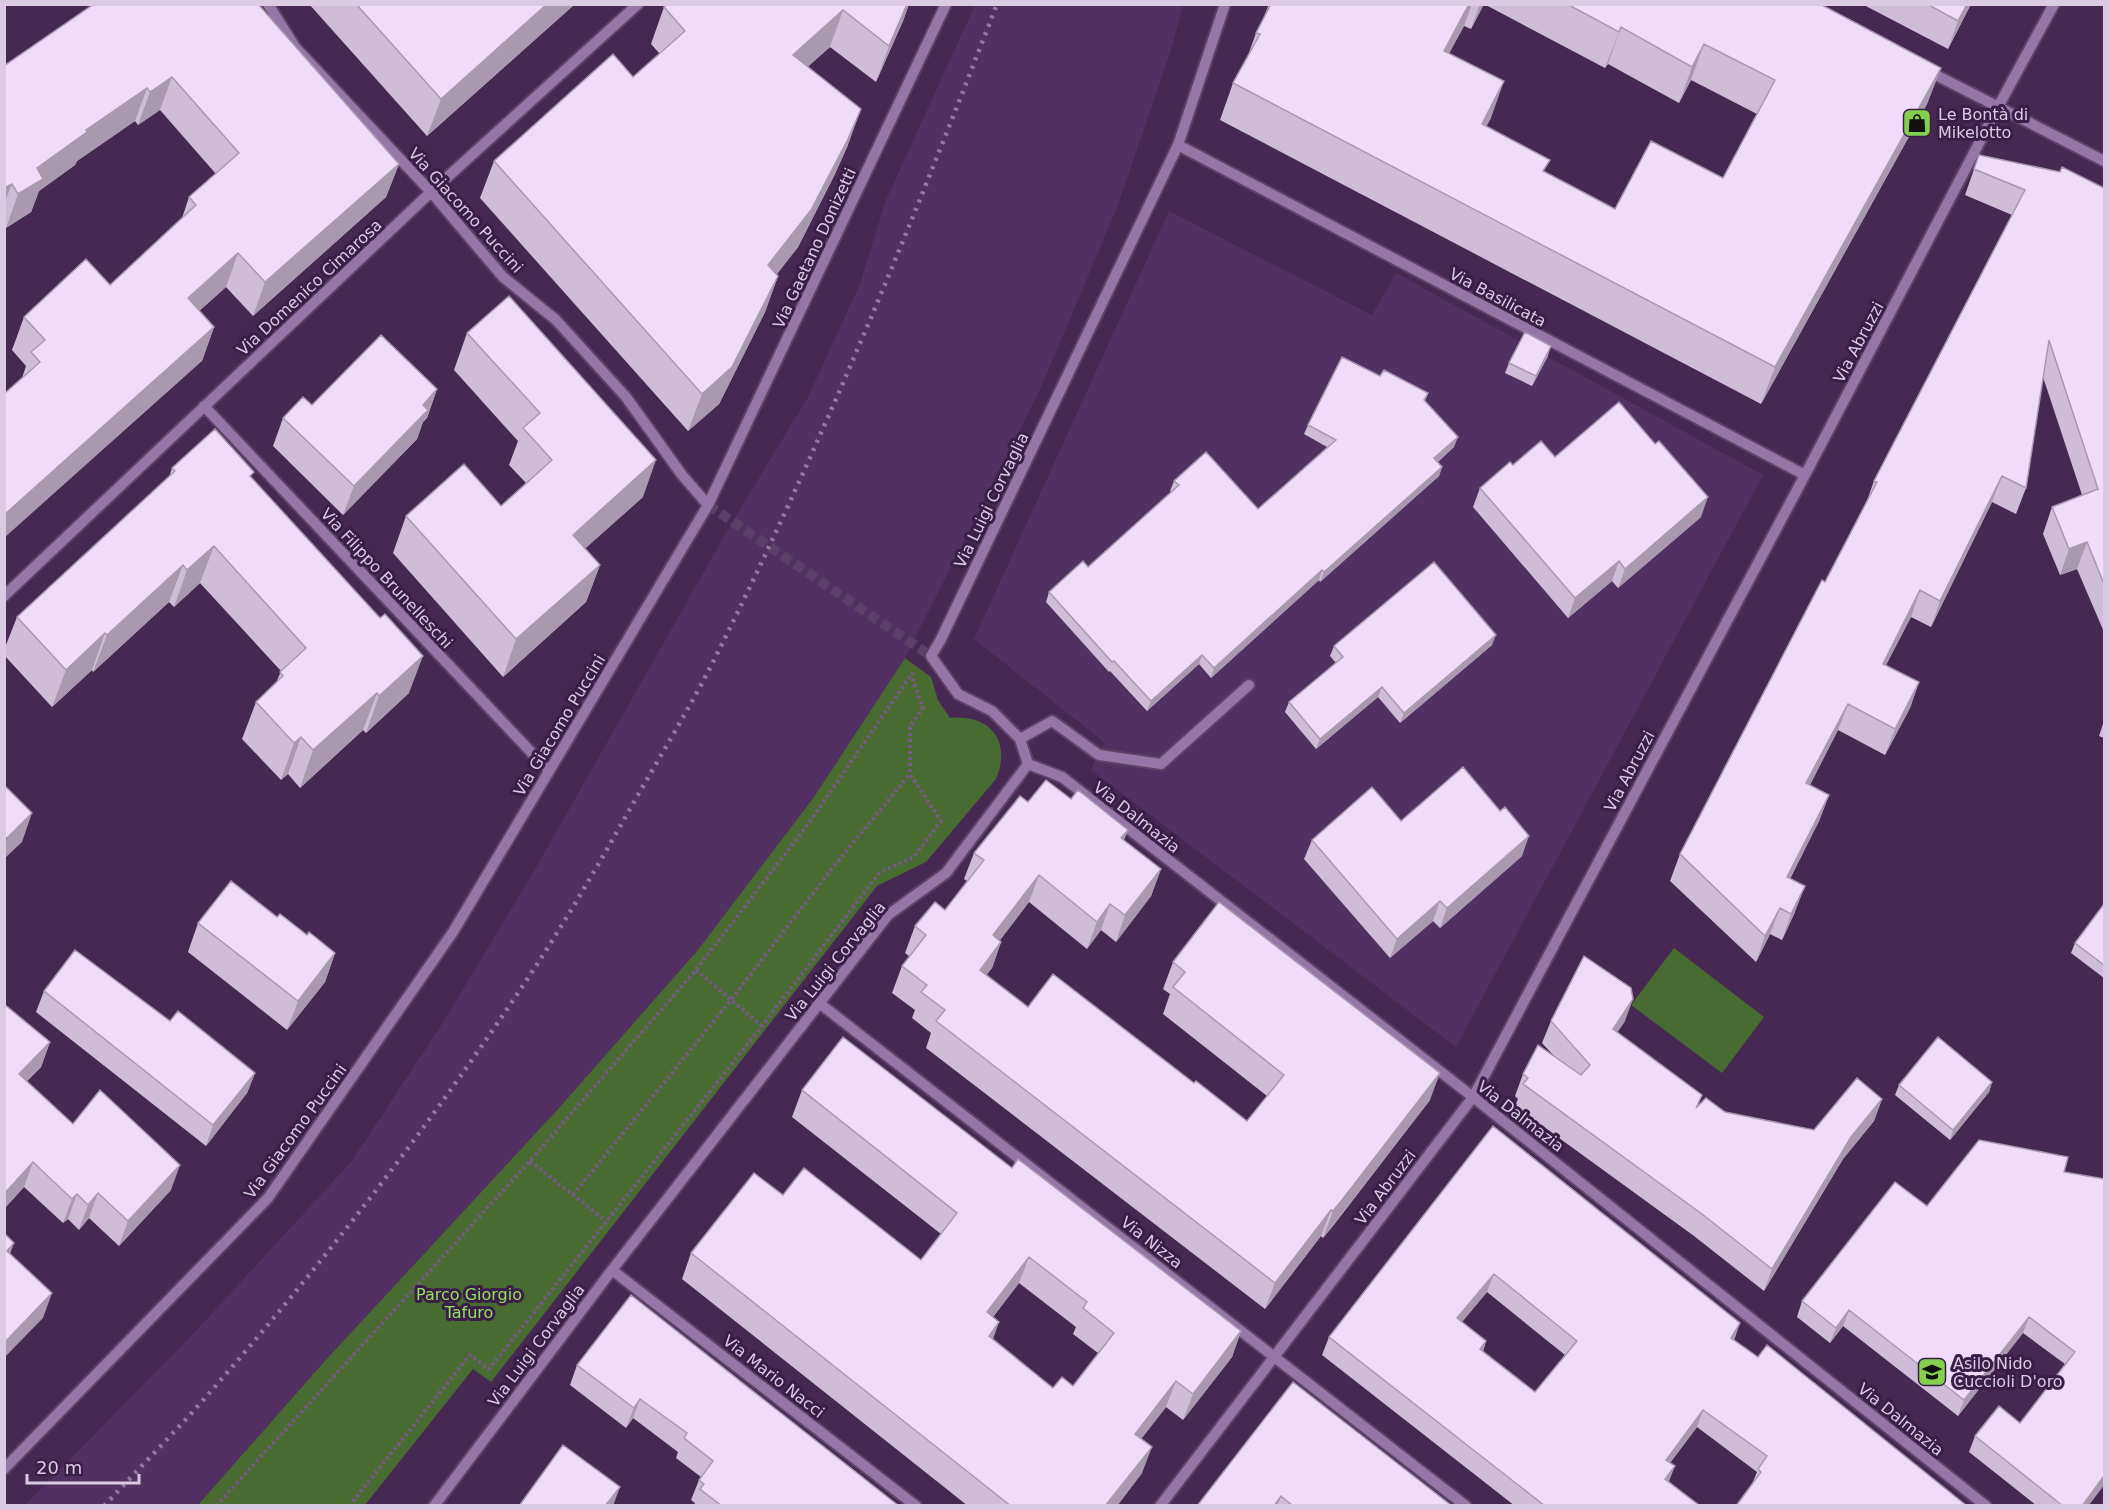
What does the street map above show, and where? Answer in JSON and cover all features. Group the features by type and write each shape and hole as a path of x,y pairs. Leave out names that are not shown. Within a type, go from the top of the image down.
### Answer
{"street":[{"name":"Via Giacomo Puccini","path":"4,1469 268,1198 453,932 708,505 682,475 626,397 556,320 503,277 431,192 295,47 268,4"},
{"name":"Via Domenico Cimarosa","path":"4,596 431,192 638,4"},
{"name":"Via Gaetano Donizetti","path":"708,505 946,4"},
{"name":"Via Luigi Corvaglia","path":"434,1506 612,1270 888,915 946,873 1028,764 1020,740 992,711 958,694 931,656 1178,145 1226,4"},
{"name":"Via Abruzzi","path":"1160,1506 1473,1097 1805,475 1998,107 2055,4"},
{"path":"1914,64 2104,161"},
{"name":"Via Basilicata","path":"1178,145 1805,475"},
{"name":"Via Filippo Brunelleschi","path":"204,406 548,770"},
{"path":"1020,740 1052,721 1099,755 1161,764 1249,685"},
{"name":"Via Dalmazia","path":"1028,764 1062,777 1473,1097 1986,1506"},
{"name":"Via Nizza","path":"819,1003 1466,1506"},
{"name":"Via Mario Nacci","path":"612,1270 916,1506"}],"path":[{"path":"216,1506 530,1161 696,970 808,823 911,675 923,707 910,727 910,774 941,821 914,857 879,872 762,1026 489,1369 470,1355 349,1506"},
{"path":"573,1195 732,1000 834,866 910,774"},
{"path":"696,970 762,1026"},
{"path":"530,1161 606,1221"}],"shaded area":[{"path":"975,5 1183,5 1172,47 1117,208 1038,394 905,658 814,797 697,951 559,1108 323,1363 198,1505 24,1506 191,1336 351,1162 442,1024 534,871 730,526 808,397 860,284 886,200"},
{"path":"1169,211 1372,315 1396,273 1763,475 1456,1047 1091,770 1105,743 974,639"}],"green space":[{"name":"Parco Giorgio Tafuro","path":"905,658 931,677 938,700 950,718 976,720 994,733 1001,753 996,779 926,862 877,886 491,1382 473,1369 365,1505 198,1505 323,1363 559,1108 697,951 814,797"},
{"path":"1674,948 1764,1017 1722,1073 1631,1005"}],"building":[{"path":"94,4 258,4 399,164 265,282 238,253 188,298 214,327 4,515 4,394 40,362 31,352 45,340 24,317 86,259 110,285 196,205 189,197 239,153 172,77 150,92 147,88 86,130 87,132 37,168 43,179 18,194 12,184 4,188 4,66"},
{"path":"356,4 547,4 441,99"},
{"path":"668,4 907,4 889,46 843,10 793,55 861,109 811,210 768,265 778,276 732,367 702,394 494,161 613,54 633,77 685,31 664,7"},
{"path":"1271,4 1469,4 1444,51 1504,81 1482,124 1550,160 1543,171 1615,209 1651,141 1723,178 1775,80 1704,44 1692,67 1621,27 1619,32 1567,4 1820,4 1941,68 1775,367 1233,83 1260,34 1256,33"},
{"path":"1927,4 1967,4 1958,21"},
{"path":"1979,155 2060,172 2062,167 2104,188 2104,584 2087,542 2069,549 2052,507 2098,489 2049,340 2026,488 2002,476 1940,601 1920,590 1883,664 1919,682 1895,729 1848,704 1806,783 1829,795 1787,877 1805,886 1791,914 1780,908 1765,936 1680,854 1822,580 1825,582 1877,482 1874,481 2025,190 1974,169"},
{"path":"509,296 656,460 573,535 600,565 516,639 406,516 464,464 501,506 552,460 523,428 540,413 467,333"},
{"path":"1525,332 1551,346 1536,376 1509,363"},
{"path":"381,335 437,389 423,405 428,410 354,486 283,418 303,397 312,405"},
{"path":"1342,357 1380,376 1384,370 1428,393 1424,400 1458,437 1434,458 1442,467 1324,572 1322,570 1214,668 1202,655 1151,701 1114,661 1112,662 1049,592 1083,561 1088,567 1179,485 1174,481 1206,452 1258,509 1336,440 1308,425"},
{"path":"1619,402 1655,444 1659,441 1708,497 1625,569 1619,561 1575,598 1480,488 1510,462 1513,465 1541,441 1555,457"},
{"path":"215,429 254,472 250,476 380,618 385,614 423,656 379,696 377,693 313,750 301,737 294,743 256,702 283,676 280,672 306,648 214,546 187,570 183,565 66,670 17,617 175,471 172,468"},
{"path":"1434,562 1496,635 1404,713 1382,687 1320,739 1289,702 1343,657 1334,646"},
{"path":"1463,767 1500,811 1505,807 1529,836 1447,908 1440,901 1397,939 1312,840 1372,787 1401,821"},
{"path":"1046,780 1071,799 1078,790 1128,830 1121,838 1161,869 1125,915 1110,904 1097,922 1039,875 993,935 1001,942 980,970 1028,1007 1053,974 1247,1121 1284,1075 1173,987 1185,972 1173,962 1219,902 1440,1073 1275,1283 936,1021 945,1010 921,992 927,985 902,966 926,935 915,926 935,902 945,910 984,860 974,853 1020,796 1028,802"},
{"path":"4,785 32,813 7,838 4,836"},
{"path":"231,881 277,917 280,914 307,935 309,932 335,953 298,1001 198,923"},
{"path":"2104,904 2104,965 2075,943"},
{"path":"75,950 170,1021 178,1011 255,1073 213,1125 44,991"},
{"path":"1584,956 1631,988 1633,999 1613,1029 1702,1095 1696,1108 1706,1098 1725,1112 1814,1130 1857,1078 1882,1099 1851,1137 1772,1269 1702,1214 1523,1084 1528,1078 1523,1074 1538,1045 1581,1075 1590,1065 1551,1021"},
{"path":"4,1004 50,1042 19,1074 73,1124 100,1090 180,1165 128,1221 98,1193 88,1205 77,1194 72,1199 33,1162 4,1194"},
{"path":"843,1037 1012,1168 1018,1159 1241,1331 1193,1394 1176,1381 1135,1434 1152,1447 1105,1506 1011,1506 691,1253 754,1173 783,1195 804,1168 921,1260 957,1213 802,1090","holes":["1029,1257 1087,1302 1083,1308 1114,1333 1073,1386 1062,1377 1053,1388 989,1336 999,1322 987,1312"]},
{"path":"1938,1037 1992,1082 1953,1130 1899,1085"},
{"path":"1493,1126 1740,1323 1731,1338 1758,1357 1767,1345 1967,1506 1736,1506 1761,1472 1758,1469 1767,1456 1703,1410 1666,1460 1675,1466 1665,1479 1700,1506 1545,1506 1329,1337","holes":["1494,1274 1577,1341 1535,1392 1480,1349 1486,1341 1457,1318"]},
{"path":"1979,1140 2068,1157 2064,1172 2104,1179 2104,1476 2082,1506 2063,1506 1975,1436 1999,1406 2020,1423 2075,1352 2029,1317 1964,1400 1849,1310 1836,1328 1802,1301 1895,1182 1927,1206"},
{"path":"4,1233 14,1243 7,1251 52,1293 4,1343"},
{"path":"631,1295 899,1506 722,1506 700,1489 704,1484 699,1480 713,1461 684,1438 687,1433 640,1399 634,1408 577,1365"},
{"path":"1293,1382 1452,1506 1293,1506 1281,1496 1274,1506 1197,1506"},
{"path":"563,1445 620,1487 605,1506 519,1506"}],"tunnel":[{"path":"708,505 931,656"}],"railway":[{"path":"104,1506 235,1364 367,1202 491,1033 586,885 704,679 790,501 898,254 997,4"}],"place":[{"name":"Le Bontà di Mikelotto","path":"1917,123"},
{"name":"Asilo Nido Cuccioli D'oro","path":"1932,1372"}]}
